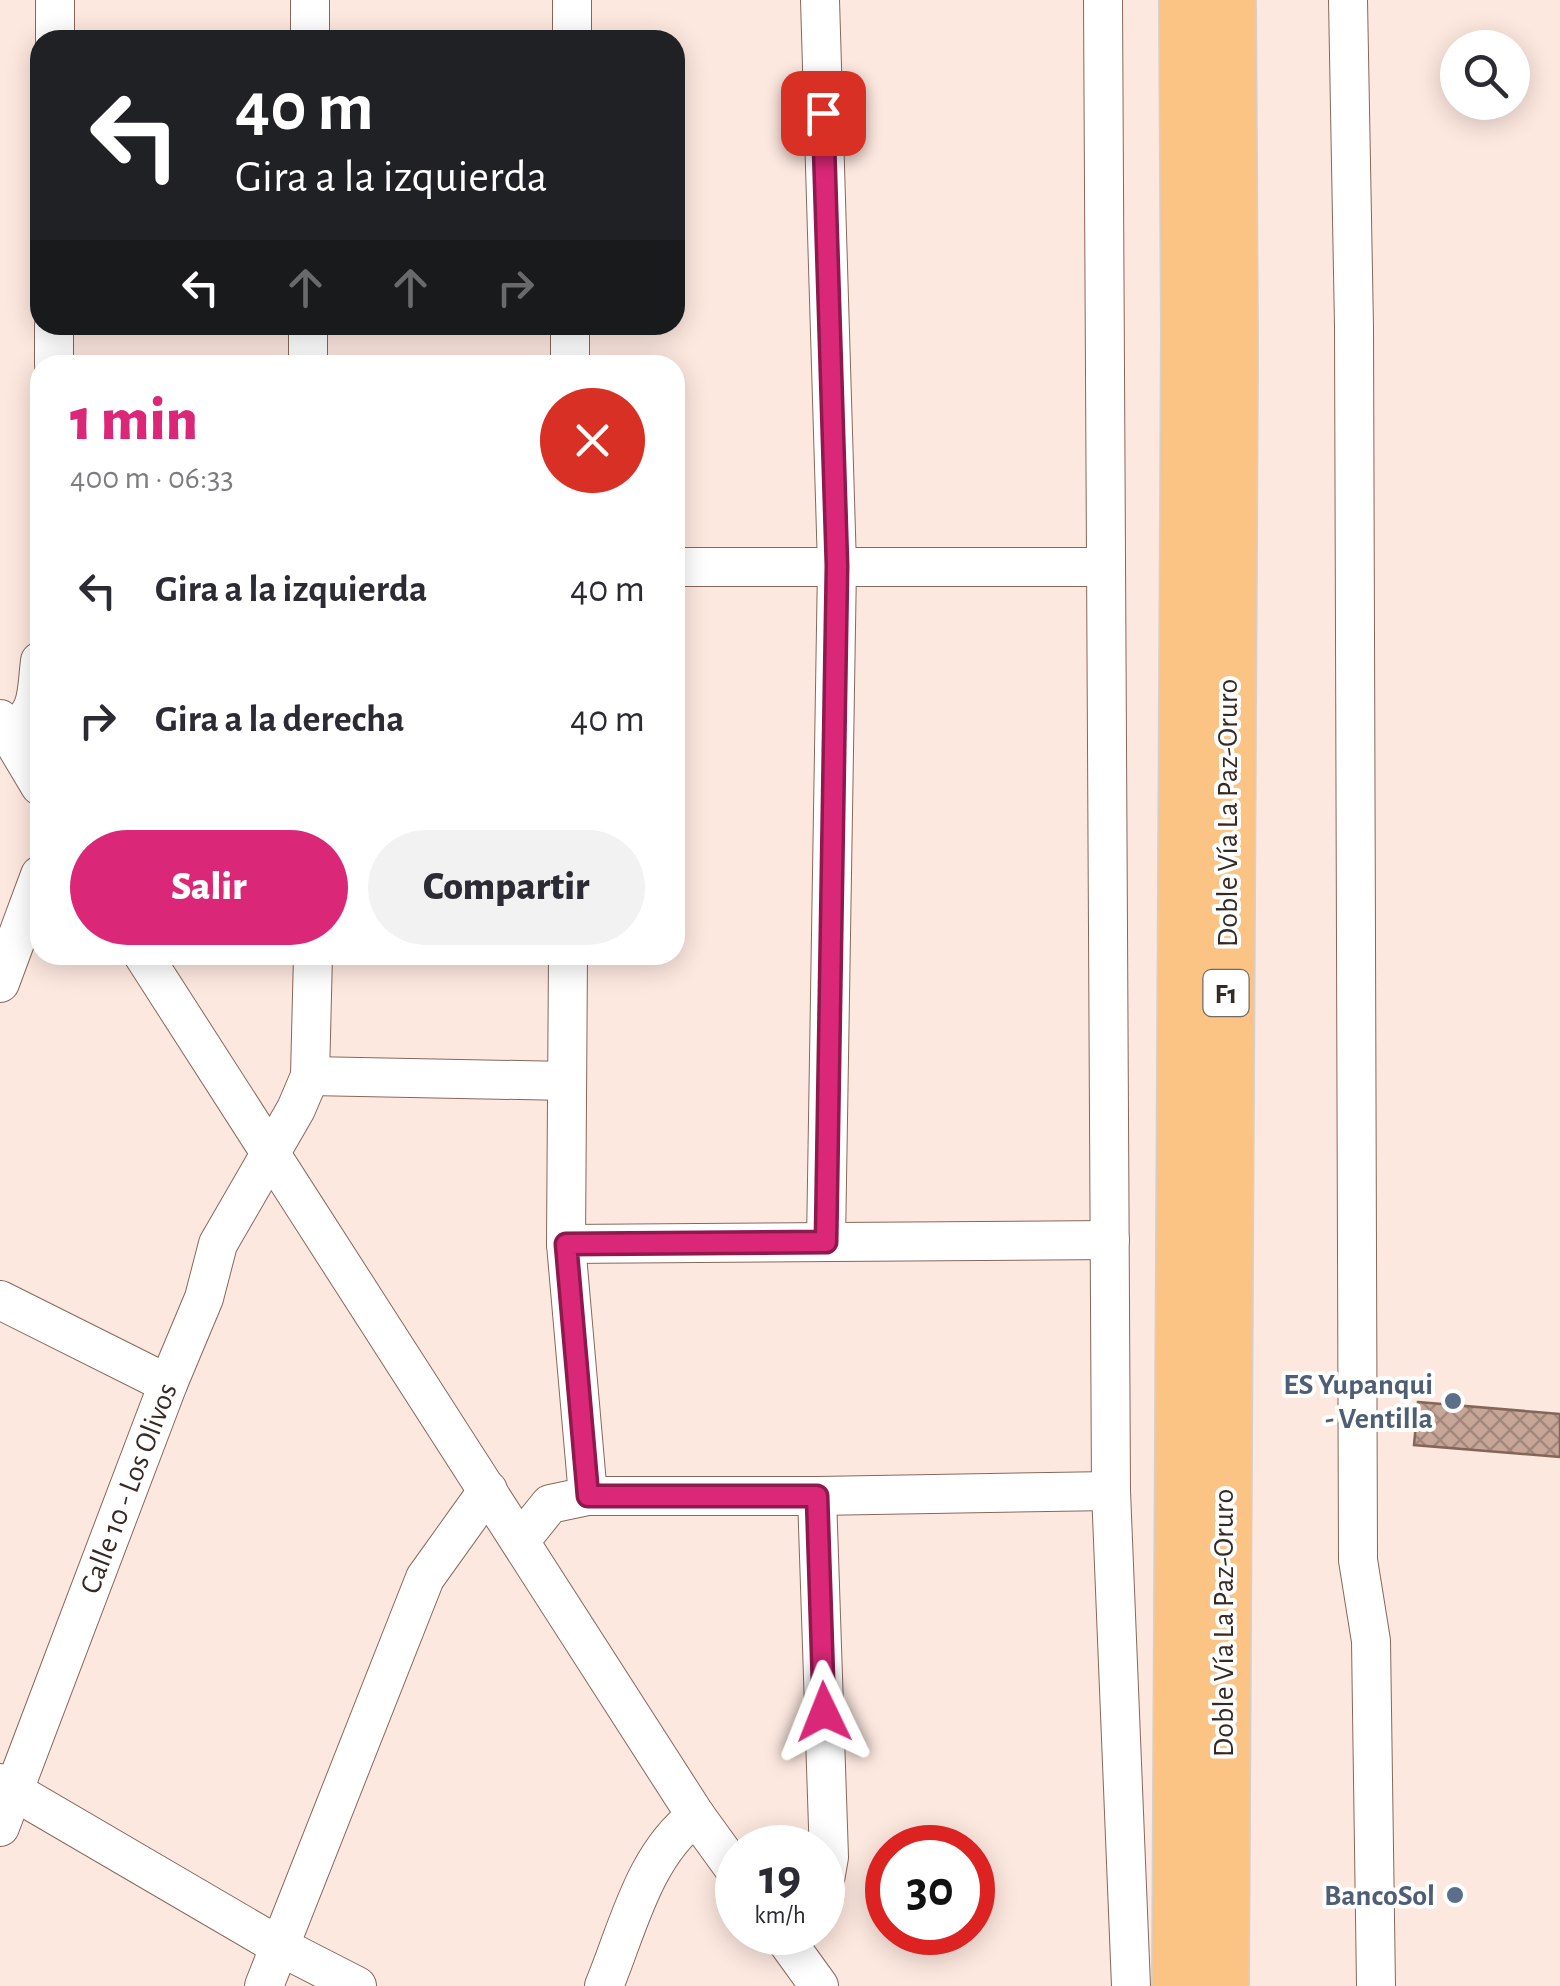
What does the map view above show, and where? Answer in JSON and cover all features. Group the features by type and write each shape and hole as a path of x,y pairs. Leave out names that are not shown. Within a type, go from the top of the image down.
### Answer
{"highway":[{"name":"Doble Vía La Paz-Oruro","path":"1180,1986 1188,354 1186,0"},
{"name":"Doble Vía La Paz-Oruro","path":"1221,1986 1230,352 1228,0"}],"street":[{"path":"55,0 55,30"},
{"path":"310,0 310,30"},
{"path":"572,0 572,30"},
{"path":"820,0 837,566 826,1242"},
{"path":"1103,0 1111,1491 1131,1986"},
{"path":"1348,0 1354,346 1358,1560 1370,1641 1376,1986"},
{"path":"685,566 1104,566"},
{"path":"30,714 24,723 4,725 30,769"},
{"path":"0,983 30,903"},
{"path":"149,965 715,1842"},
{"path":"313,965 310,1076 567,1081"},
{"path":"568,965 566,1244 588,1496"},
{"name":"Calle 10 - Los Olivos","path":"0,1826 7,1786 204,1298 218,1244 296,1109 310,1076"},
{"path":"566,1244 1110,1240"},
{"path":"0,1300 168,1384"},
{"path":"264,1986 425,1578 488,1490"},
{"path":"521,1540 550,1504 588,1496 1111,1491"},
{"path":"817,1496 828,1825"},
{"path":"7,1786 279,1946 356,1986"},
{"path":"604,1986 659,1853 696,1816"},
{"path":"801,1955 819,1986"}],"building":[{"path":"1418,1402 1560,1414 1560,1457 1414,1445"}],"place":[{"name":"ES Yupanqui - Ventilla","path":"1453,1401"},
{"name":"BancoSol","path":"1455,1895"}],"route":[{"path":"823,113 837,566 826,1242 566,1244 588,1496 817,1496 824,1712"}]}
